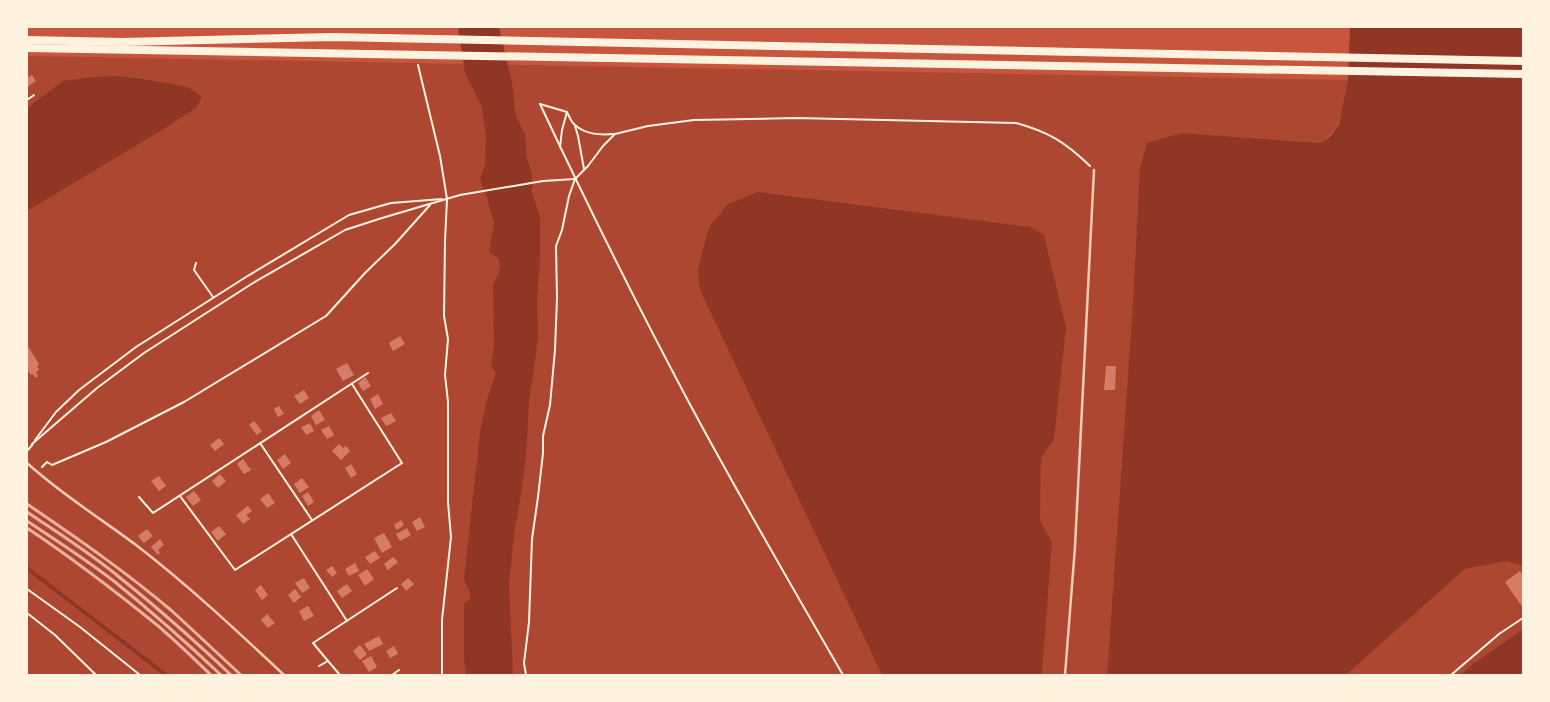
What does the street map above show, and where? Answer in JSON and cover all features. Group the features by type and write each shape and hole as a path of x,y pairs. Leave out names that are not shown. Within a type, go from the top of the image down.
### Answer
{"highway":[{"path":"27,40 122,42 332,37 1523,62"},
{"path":"27,48 1523,74"}],"lane":[{"path":"1065,675 1075,547 1094,170"},
{"path":"27,463 77,503 178,578 228,622 284,675"}],"path":[{"path":"417,61 440,156 447,199 444,316 448,339 445,375 448,402 448,502 451,537 442,620 442,675"},
{"path":"27,100 34,95"},
{"path":"584,169 580,143 574,125 567,112 540,104 575,179 685,394 742,499 842,675"},
{"path":"560,148 562,130 567,112"},
{"path":"574,125 585,132 595,135 616,134 648,126 694,120 796,118 1016,123 1038,129 1058,139 1094,170"},
{"path":"526,675 524,663 529,622 532,539 540,482 543,436 550,405 555,350 557,298 556,246 562,230 569,196 575,179 603,146 616,134"},
{"path":"32,444 97,388 144,353 253,283 345,230 460,195 543,181 575,179"},
{"path":"27,451 56,412 79,390 136,346 213,297 349,215 391,204 447,199"},
{"path":"36,471 47,462 52,465 106,442 184,402 326,316 365,272 395,244 432,204"},
{"path":"196,263 194,270 213,297"},
{"path":"139,497 153,513 368,373"},
{"path":"180,496 235,570 402,463 352,384"},
{"path":"260,444 312,520"},
{"path":"291,534 347,621"},
{"path":"340,675 313,643 397,588"},
{"path":"27,589 80,627 140,675"},
{"path":"27,613 55,636 96,675"},
{"path":"1451,675 1499,634 1523,618"},
{"path":"319,666 328,661"},
{"path":"392,675 399,670"}],"shaded area":[{"path":"458,27 499,27 512,82 516,117 525,134 527,159 532,173 532,193 540,217 540,259 537,300 538,339 529,402 526,456 514,535 509,585 513,675 466,675 464,660 464,604 471,598 464,580 480,432 486,403 496,373 491,365 494,346 493,285 499,273 500,264 498,258 489,252 494,223 480,179 485,165 486,138 482,107 465,73"},
{"path":"1350,27 1523,27 1523,566 1507,561 1465,569 1346,675 1107,675 1132,317 1140,168 1147,143 1182,133 1320,143 1330,137 1339,124 1348,80"},
{"path":"27,56 1348,80 1343,107 1338,123 1328,137 1320,143 1182,133 1140,168 1132,317 1107,675 1042,675 1052,542 1040,520 1041,457 1054,439 700,290 882,675 27,675"},
{"path":"118,76 188,87 202,97 196,108 27,211 27,108 63,81 92,77"},
{"path":"758,192 1030,227 1044,235 1066,328 1054,439 1041,458 1040,520 1052,542 1042,675 882,675 700,290 698,269 709,227 728,204"},
{"path":"1507,561 1523,566 1523,629 1473,664 1460,675 1346,675 1465,569"},
{"path":"1523,629 1523,675 1460,675 1473,664"}],"building":[{"path":"32,75 36,81 27,87 27,78"},
{"path":"400,336 405,344 393,351 389,343"},
{"path":"27,345 39,364 37,366 39,370 36,372 38,376 35,378 33,374 31,375 28,371 27,372"},
{"path":"347,363 354,375 343,381 336,369"},
{"path":"1106,366 1116,366 1115,390 1104,390"},
{"path":"365,377 371,386 363,391 358,383"},
{"path":"304,390 309,398 300,404 294,396"},
{"path":"378,394 383,404 375,409 370,399"},
{"path":"279,406 284,414 278,417 274,409"},
{"path":"319,410 325,420 316,425 311,416"},
{"path":"391,413 396,421 386,426 381,418"},
{"path":"254,421 262,431 257,435 249,425"},
{"path":"310,423 314,431 306,435 301,427"},
{"path":"329,426 334,435 327,439 321,430"},
{"path":"219,438 224,444 215,451 210,445"},
{"path":"339,444 343,448 346,446 350,451 341,460 332,451"},
{"path":"285,454 291,463 283,469 277,460"},
{"path":"243,459 251,470 244,474 237,464"},
{"path":"351,464 357,474 351,478 345,468"},
{"path":"220,474 226,481 218,488 212,481"},
{"path":"159,476 166,486 159,491 151,481"},
{"path":"302,478 309,487 300,493 294,484"},
{"path":"194,491 201,500 193,506 186,497"},
{"path":"308,492 314,502 308,506 302,496"},
{"path":"268,493 275,503 267,508 260,499"},
{"path":"248,506 252,511 246,515 250,519 243,524 236,515"},
{"path":"420,517 425,527 417,531 412,522"},
{"path":"401,520 404,525 397,530 394,525"},
{"path":"219,526 226,534 218,541 211,532"},
{"path":"407,528 411,535 400,541 396,534"},
{"path":"147,529 153,536 144,543 138,536"},
{"path":"384,533 392,547 382,553 374,538"},
{"path":"160,539 164,545 158,550 160,553 158,555 151,547"},
{"path":"375,551 380,558 370,564 365,557"},
{"path":"393,557 398,562 388,570 384,564"},
{"path":"355,563 359,571 349,576 345,569"},
{"path":"332,566 337,573 332,577 326,570"},
{"path":"367,569 374,579 365,586 358,575"},
{"path":"1520,571 1523,576 1523,608 1505,582"},
{"path":"304,578 310,588 302,593 295,583"},
{"path":"408,578 414,584 406,591 401,584"},
{"path":"347,584 352,591 342,598 337,591"},
{"path":"261,585 268,595 262,600 255,590"},
{"path":"295,589 301,597 294,603 288,595"},
{"path":"308,606 314,616 304,621 299,611"},
{"path":"267,614 275,623 268,628 261,620"},
{"path":"379,636 383,644 369,651 364,644"},
{"path":"360,645 367,654 360,660 353,651"},
{"path":"394,646 398,654 390,658 386,651"},
{"path":"371,656 377,667 369,672 362,661"}],"waterway":[{"path":"27,568 166,675"}],"railway":[{"path":"27,504 101,556 155,597 241,675"},
{"path":"27,512 74,543 108,568 190,637 231,675"},
{"path":"27,521 83,558 115,582 221,675"},
{"path":"27,528 77,563 141,612 171,637 211,675"}]}
